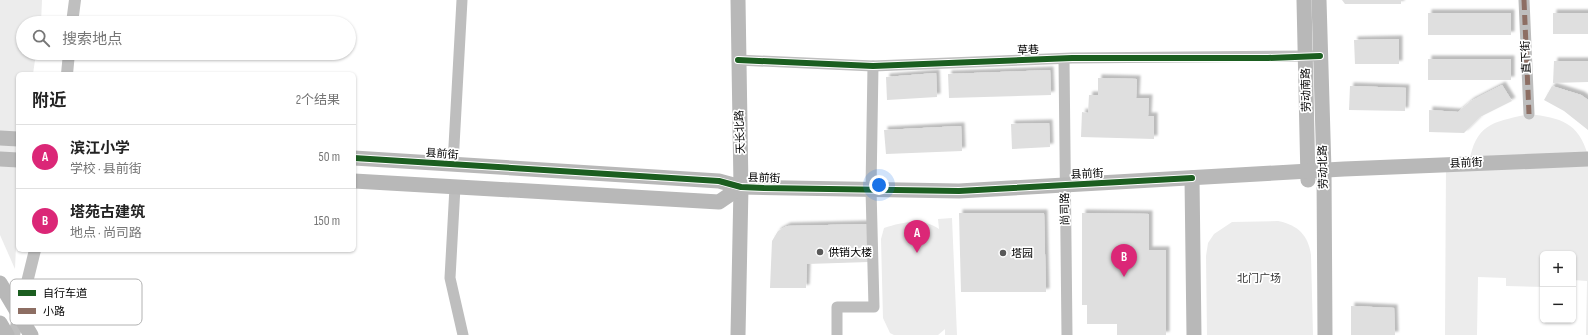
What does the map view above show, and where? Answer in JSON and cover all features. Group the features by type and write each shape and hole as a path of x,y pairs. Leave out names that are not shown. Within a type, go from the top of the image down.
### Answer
{"street":[{"path":"453,164 462,0"},
{"name":"天长北路","path":"738,0 738,60 742,187 738,335"},
{"name":"劳动南路","path":"1304,0 1313,56 1307,175"},
{"name":"劳动北路","path":"1319,0 1313,56 1324,174 1325,335"},
{"name":"直下街","path":"1524,0 1529,114"},
{"name":"草巷","path":"738,60 873,66 1064,59 1313,56"},
{"name":"尚司路","path":"1064,59 1067,335"},
{"path":"837,335 837,307 874,307 871,190 873,66"},
{"name":"县前街","path":"356,158 719,181 742,187 959,191 1176,179 1192,182 1324,174 1344,169 1588,159"},
{"name":"县前街","path":"356,181 719,202 742,187"},
{"path":"1192,182 1194,335"},
{"path":"455,187 450,278 463,335"},
{"path":"0,283 10,300"},
{"path":"0,323 7,335"},
{"path":"25,325 31,335"}],"green space":[{"path":"0,0 42,0 41,16 16,16 16,60 35,60 33,72 16,72 15,269 0,235"},
{"path":"1529,114 1550,117 1567,124 1579,135 1584,144 1588,155 1588,335 1586,335 1587,281 1576,280 1576,251 1540,251 1540,287 1506,286 1506,278 1478,277 1477,335 1445,335 1446,164 1469,163 1476,140 1482,132 1488,126 1505,119"},
{"path":"952,218 957,335 945,335 945,329 938,335 894,335 890,333 883,318 881,239 884,228 898,224 919,222 933,225 939,229 938,219"},
{"name":"北门广场","path":"1278,221 1291,225 1301,232 1310,248 1313,335 1207,335 1206,256 1208,243 1214,234 1232,222"}],"building":[{"path":"1342,0 1401,0 1401,4 1345,4"},
{"path":"1428,13 1511,13 1511,35 1428,35"},
{"path":"1553,13 1588,13 1588,34 1553,34"},
{"path":"1399,39 1399,64 1355,64 1354,40"},
{"path":"1428,59 1511,59 1511,80 1428,80"},
{"path":"1554,61 1588,61 1588,82 1553,83"},
{"path":"1050,70 1051,95 949,98 948,74"},
{"path":"936,73 937,97 887,100 886,77"},
{"path":"1098,78 1137,79 1136,98 1149,98 1148,116 1154,116 1154,139 1081,137 1082,112 1088,113 1089,95 1098,95"},
{"path":"1502,85 1512,101 1480,117 1464,133 1429,132 1429,110 1458,112 1471,101"},
{"path":"1350,86 1406,88 1405,111 1349,110"},
{"path":"1552,86 1581,95 1588,100 1588,130 1564,111 1544,100"},
{"path":"1049,123 1050,147 1012,149 1011,124"},
{"path":"961,126 962,151 886,154 884,130"},
{"name":"塔园","path":"959,213 1044,213 1046,292 961,292"},
{"path":"1082,213 1149,214 1149,250 1166,250 1166,335 1117,335 1117,324 1087,324 1087,305 1082,305"},
{"name":"供销大楼","path":"867,224 869,262 807,264 806,288 770,288 772,241 778,231 787,226"},
{"path":"1351,306 1394,308 1395,335 1351,335"}],"waterway":[{"path":"73,16 75,0"},
{"path":"67,72 68,60"},
{"path":"28,279 35,252"},
{"path":"14,335 16,325"}],"marked path":[{"path":"1524,0 1529,114"}],"cycle path":[{"path":"738,60 873,66 1072,58 1268,58 1320,56"},
{"path":"356,158 719,181 741,187 764,188 959,191 1192,178"}],"place":[{"name":"供销大楼","path":"820,252"},
{"name":"滨江小学","path":"917,253"},
{"name":"塔园","path":"1003,253"},
{"name":"塔苑古建筑","path":"1124,277"}]}
